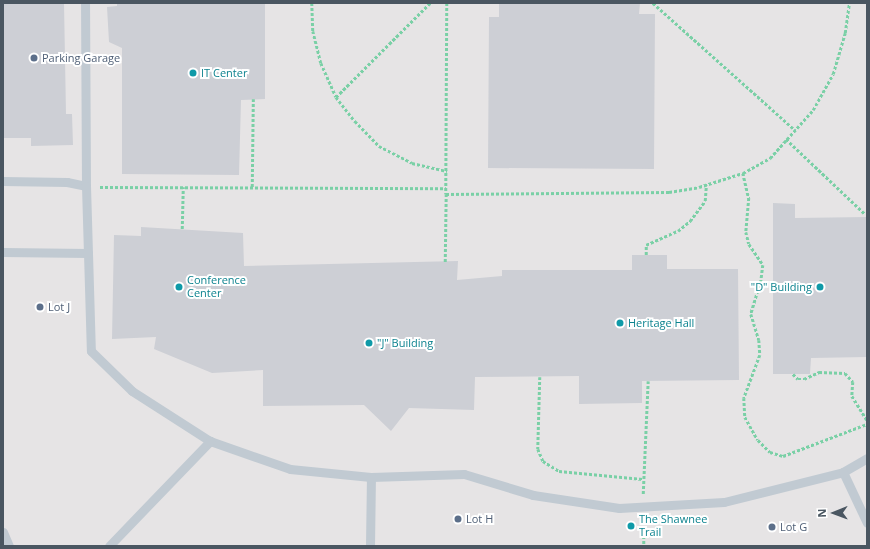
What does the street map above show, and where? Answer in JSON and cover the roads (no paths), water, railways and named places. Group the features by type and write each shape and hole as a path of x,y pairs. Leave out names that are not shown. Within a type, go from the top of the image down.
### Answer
{"lane":[{"path":"85,3 86,186 91,352 132,392 210,441 290,469 371,476 464,474 533,495 619,508 724,502 843,472 867,458"},
{"path":"3,180 67,182 86,186"},
{"path":"3,252 88,252"},
{"path":"110,546 210,441"},
{"path":"843,472 867,523"},
{"path":"370,546 371,476"},
{"path":"3,532 9,546"}],"place":[{"name":"Parking Garage","path":"34,58"},
{"name":"IT Center","path":"193,73"},
{"name":"Conference Center","path":"179,287"},
{"name":"\"D\" Building","path":"820,287"},
{"name":"Lot J","path":"40,307"},
{"name":"Heritage Hall","path":"620,323"},
{"name":"\"J\" Building","path":"369,343"},
{"name":"Lot H","path":"458,519"},
{"name":"The Shawnee Trail","path":"631,526"},
{"name":"Lot G","path":"772,527"}]}
